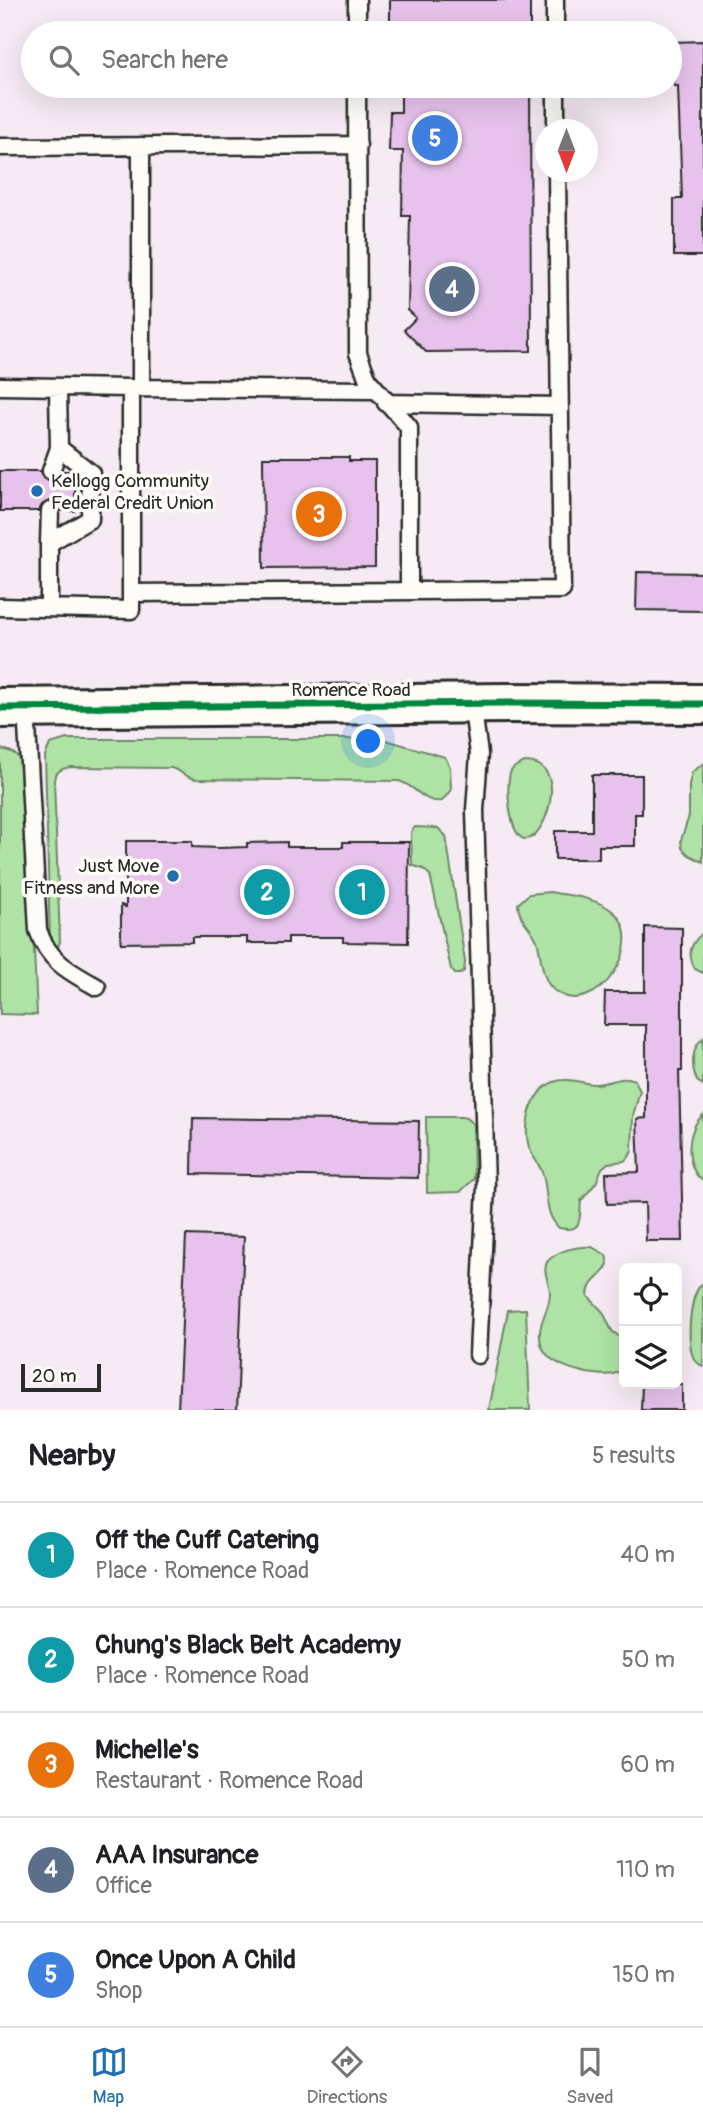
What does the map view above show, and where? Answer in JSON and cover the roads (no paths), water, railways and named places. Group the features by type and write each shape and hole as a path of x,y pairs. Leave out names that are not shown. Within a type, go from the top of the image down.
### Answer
{"street":[{"name":"Romence Road","path":"13,707 703,704"}],"lane":[{"path":"357,0 357,21"},
{"path":"555,0 555,21"},
{"path":"358,98 358,353 368,380 409,427 409,591"},
{"path":"556,98 556,119"},
{"path":"0,146 358,145"},
{"path":"0,607 131,610 141,146"},
{"path":"131,593 562,590 557,182"},
{"path":"0,386 375,390"},
{"path":"51,471 59,448 58,387"},
{"path":"386,403 560,406"},
{"path":"49,543 90,519 91,473 59,448"},
{"path":"49,608 50,511"},
{"path":"472,703 479,754 475,810 486,1186 478,1355"},
{"path":"13,707 38,930 42,945 52,958 97,987"}],"place":[{"name":"Once Upon A Child","path":"435,138"},
{"name":"AAA Insurance","path":"452,289"},
{"name":"Kellogg Community Federal Credit Union","path":"37,491"},
{"name":"Michelle's","path":"319,514"},
{"name":"Just Move Fitness and More","path":"173,876"},
{"name":"Chung's Black Belt Academy","path":"267,892"},
{"name":"Off the Cuff Catering","path":"362,892"}]}
